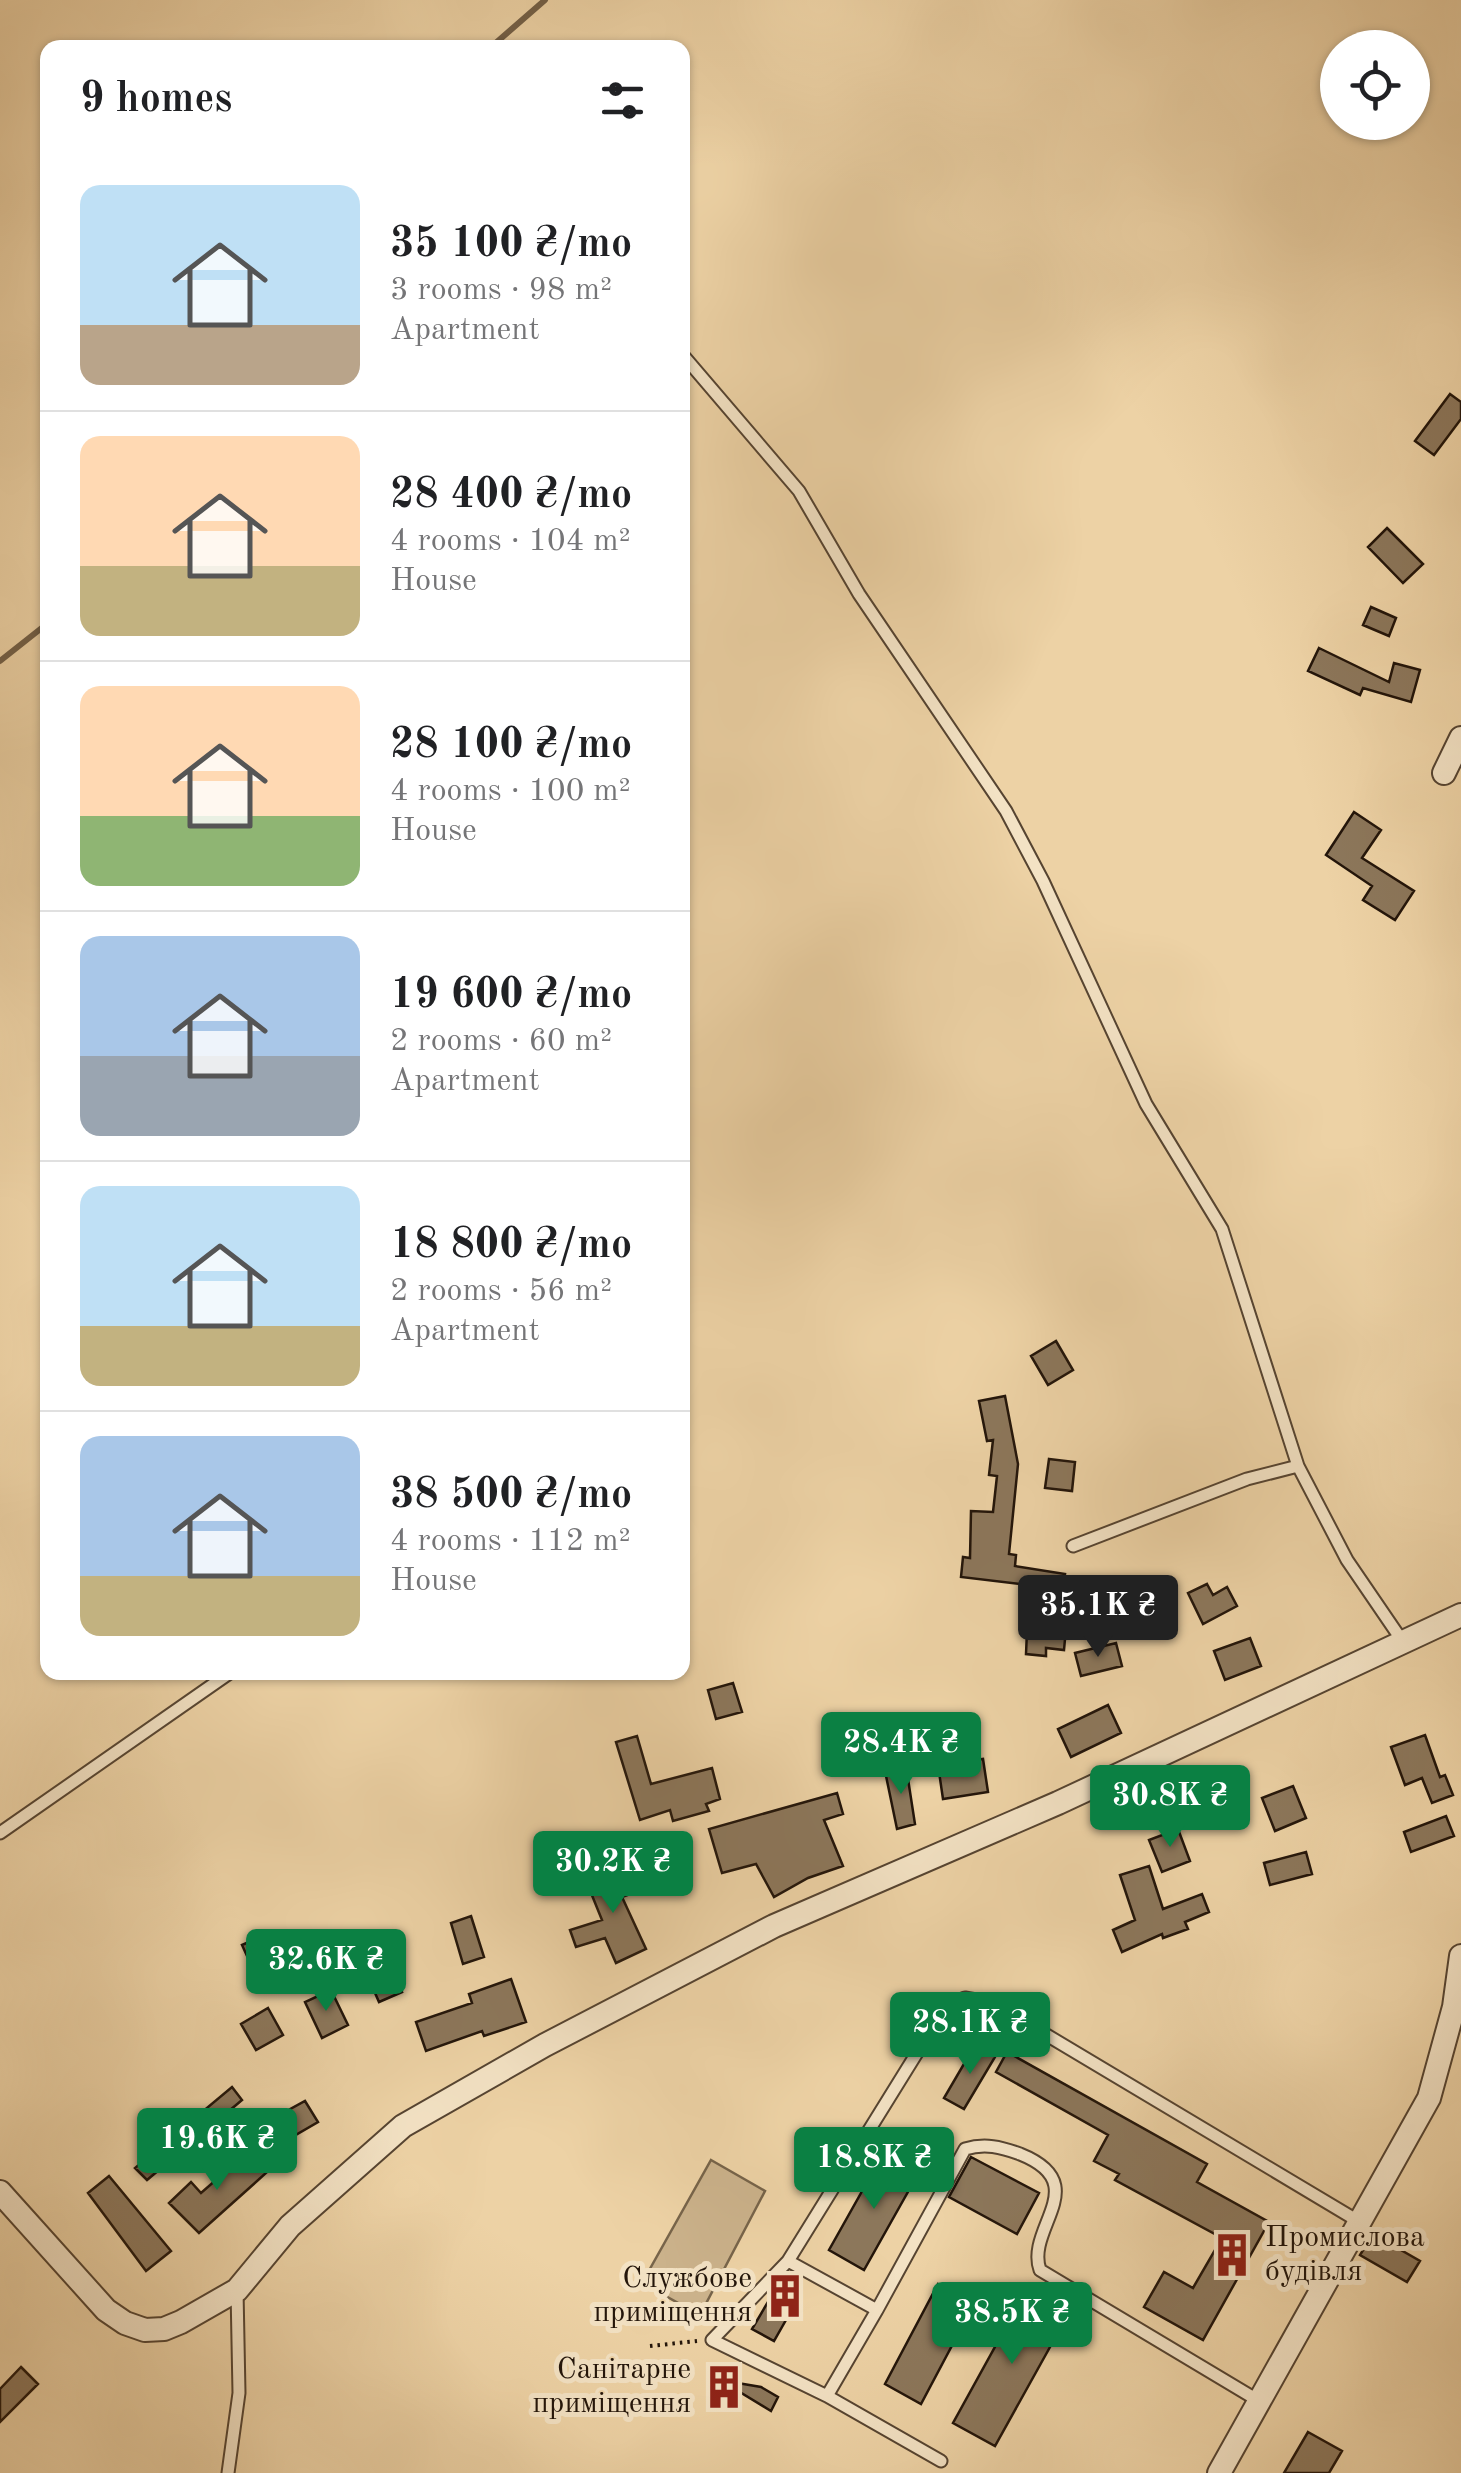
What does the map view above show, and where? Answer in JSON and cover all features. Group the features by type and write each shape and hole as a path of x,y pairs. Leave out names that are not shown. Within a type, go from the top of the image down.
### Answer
{"street":[{"path":"1444,772 1461,738"},
{"path":"0,2192 106,2310 145,2330 164,2330 237,2290 290,2226 402,2126 545,2045 774,1926 1058,1803 1461,1615"},
{"path":"1220,2473 1429,2098 1454,2007 1461,1956"}],"lane":[{"path":"690,363 799,491 859,594 1006,810 1044,880 1146,1104 1222,1229 1298,1466 1347,1560 1403,1642"},
{"path":"1073,1546 1247,1480 1298,1466"},
{"path":"0,1832 219,1680"},
{"path":"941,2461 827,2396 712,2340 788,2261 946,2006 965,1998 992,2002 1358,2221"},
{"path":"827,2396 966,2149 995,2146 1035,2161 1053,2182 1054,2206 1037,2251 1040,2270 1260,2401"},
{"path":"788,2261 877,2310"},
{"path":"228,2473 239,2393 237,2290"}],"path":[{"path":"650,2346 712,2340"}],"shaded area":[{"path":"711,2160 765,2191 700,2315 642,2283"}],"building":[{"path":"1450,394 1461,402 1461,419 1434,455 1415,441"},
{"path":"1387,528 1423,564 1403,583 1368,547"},
{"path":"1371,607 1396,618 1389,636 1363,625"},
{"path":"1319,648 1389,682 1394,663 1420,670 1411,702 1363,688 1360,695 1308,671"},
{"path":"1354,812 1381,830 1362,858 1414,891 1395,920 1363,900 1372,886 1326,855"},
{"path":"1056,1341 1073,1370 1048,1385 1031,1356"},
{"path":"1005,1396 1018,1464 1009,1554 1016,1555 1015,1566 1065,1574 1056,1628 1066,1628 1064,1650 1046,1648 1046,1656 1026,1654 1029,1585 961,1577 963,1557 970,1558 971,1511 993,1512 997,1476 989,1475 993,1440 987,1441 979,1401"},
{"path":"1049,1459 1075,1462 1072,1491 1045,1488"},
{"path":"1207,1584 1213,1595 1227,1587 1237,1606 1203,1624 1188,1593"},
{"path":"1250,1638 1261,1666 1225,1680 1214,1651"},
{"path":"1116,1643 1122,1666 1081,1676 1075,1653"},
{"path":"733,1683 742,1712 716,1719 708,1690"},
{"path":"1108,1705 1121,1733 1071,1757 1058,1729"},
{"path":"1425,1735 1440,1777 1445,1775 1453,1795 1432,1803 1422,1778 1405,1785 1391,1747"},
{"path":"637,1736 651,1784 712,1768 720,1799 706,1804 709,1811 673,1821 670,1810 640,1820 616,1742"},
{"path":"983,1759 988,1792 943,1799 938,1765"},
{"path":"906,1766 915,1824 897,1829 885,1771"},
{"path":"1293,1786 1306,1818 1275,1831 1262,1798"},
{"path":"837,1793 843,1814 824,1820 843,1866 808,1878 774,1897 756,1864 722,1873 709,1829"},
{"path":"1446,1816 1454,1836 1411,1852 1404,1832"},
{"path":"1178,1829 1190,1861 1162,1872 1149,1840"},
{"path":"1306,1852 1312,1874 1270,1885 1264,1863"},
{"path":"632,1866 641,1890 622,1897 646,1949 616,1963 605,1938 576,1947 570,1930 602,1920 587,1883"},
{"path":"1149,1866 1163,1909 1202,1894 1209,1912 1185,1922 1188,1929 1163,1938 1162,1934 1122,1952 1113,1930 1135,1920 1120,1875"},
{"path":"471,1916 484,1957 463,1964 451,1923"},
{"path":"269,1933 289,1979 263,1991 242,1945"},
{"path":"387,1960 402,1992 379,2002 365,1970"},
{"path":"511,1979 526,2022 484,2036 482,2031 426,2051 416,2022 472,2003 469,1994"},
{"path":"331,1990 348,2025 322,2038 305,2002"},
{"path":"268,2008 283,2035 256,2050 241,2024"},
{"path":"975,2045 995,2057 964,2109 944,2098"},
{"path":"1007,2052 1207,2164 1197,2182 1269,2222 1203,2340 1144,2307 1164,2272 1193,2288 1222,2238 1115,2180 1119,2174 1094,2161 1108,2135 996,2072"},
{"path":"232,2087 242,2100 147,2180 135,2168"},
{"path":"305,2101 318,2122 287,2140 274,2118"},
{"path":"248,2152 266,2173 199,2233 169,2203 191,2182 201,2193"},
{"path":"883,2154 918,2174 864,2270 829,2250"},
{"path":"971,2157 1039,2193 1017,2234 949,2197"},
{"path":"109,2176 171,2251 146,2271 88,2193"},
{"path":"1373,2234 1420,2261 1407,2282 1360,2255"},
{"path":"938,2284 974,2304 921,2404 885,2384"},
{"path":"778,2285 799,2297 774,2341 752,2329"},
{"path":"1028,2287 1070,2311 995,2446 953,2423"},
{"path":"21,2367 38,2384 0,2422 0,2389"},
{"path":"720,2380 761,2387 778,2397 771,2411"},
{"path":"1308,2432 1342,2451 1329,2473 1284,2473"}],"waterway":[{"path":"499,40 545,0"},
{"path":"0,661 40,629"}],"place":[{"name":"Промислова будівля","path":"1232,2255"},
{"name":"Службове приміщення","path":"785,2296"},
{"name":"Санітарне приміщення","path":"724,2387"}]}
